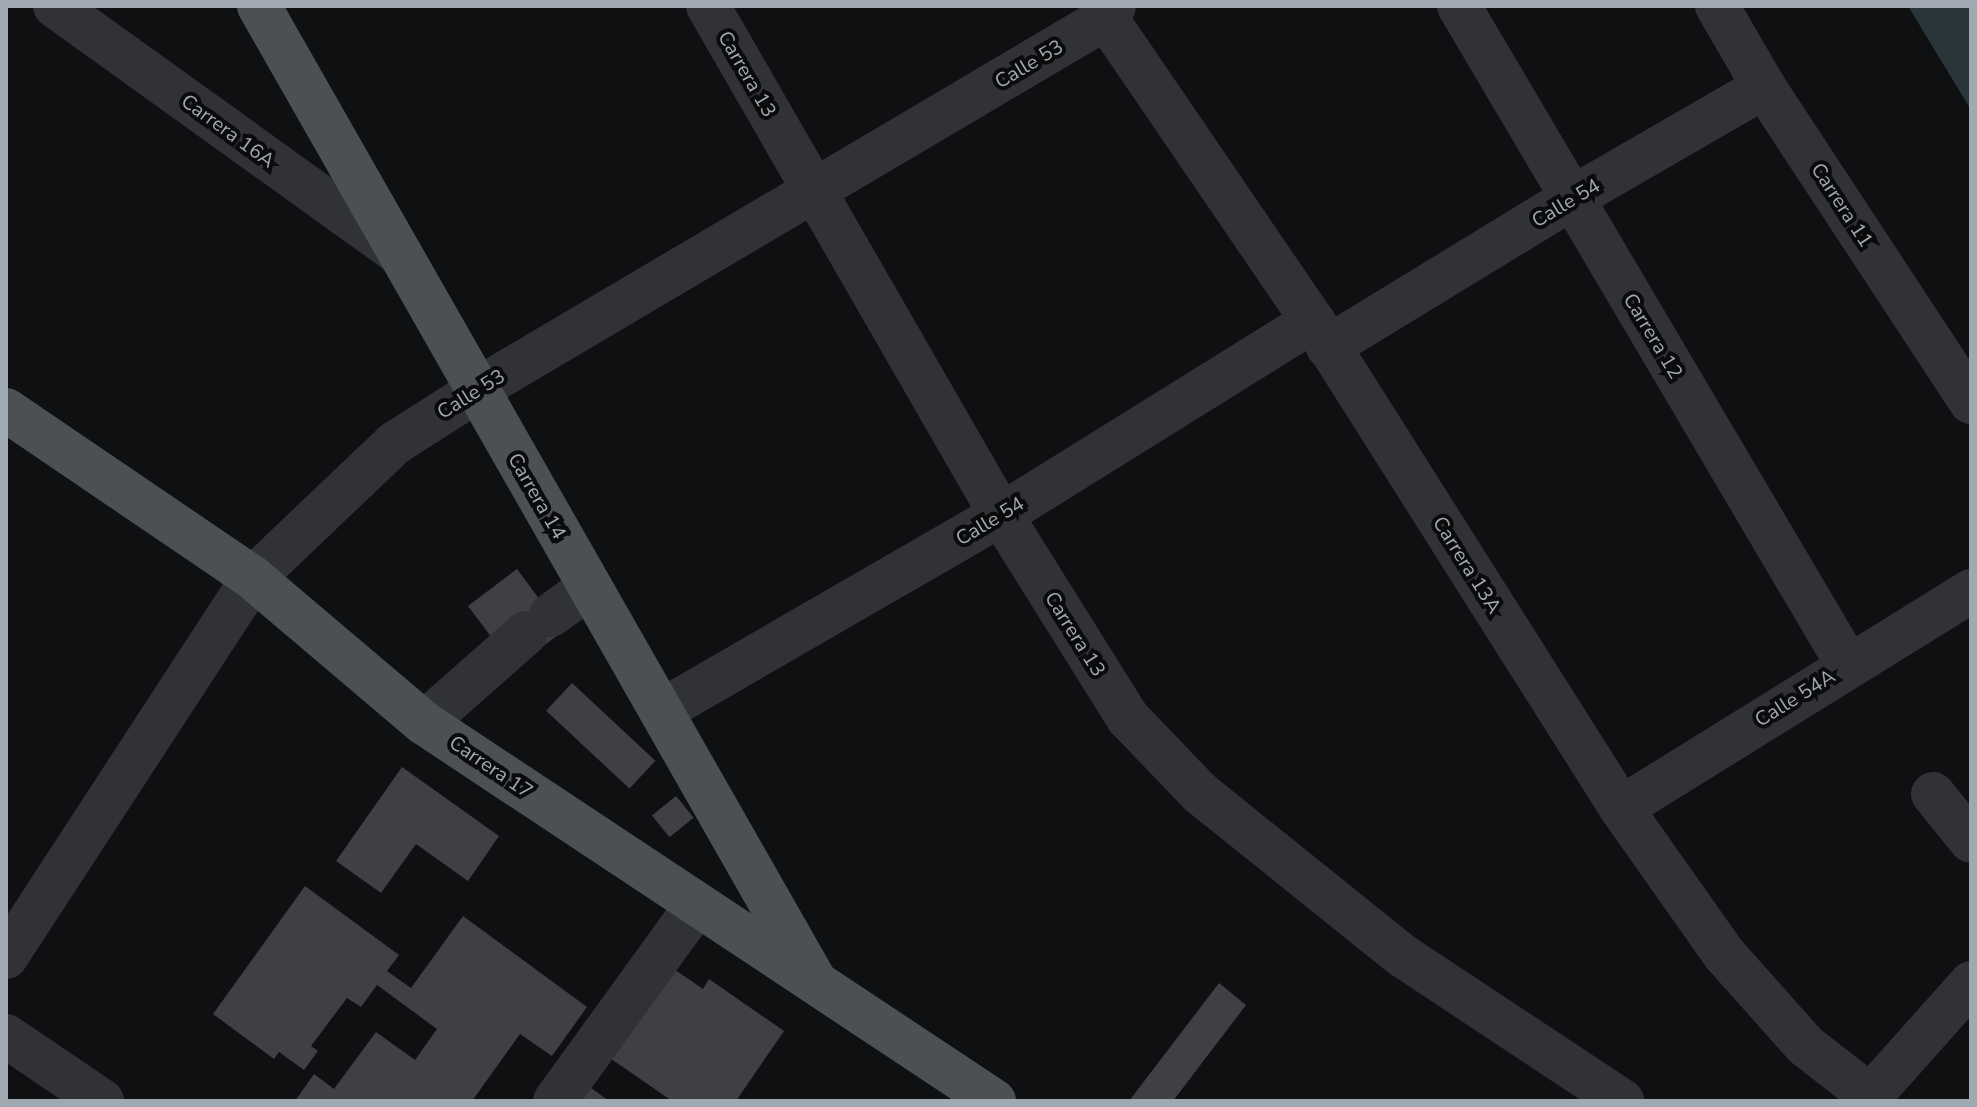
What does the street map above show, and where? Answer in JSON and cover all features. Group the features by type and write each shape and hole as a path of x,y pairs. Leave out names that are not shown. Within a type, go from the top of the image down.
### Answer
{"main road":[{"name":"Carrera 14","path":"259,6 817,985"},
{"name":"Carrera 17","path":"6,410 253,578 424,723 985,1099"}],"street":[{"name":"Carrera 16A","path":"55,6 401,255"},
{"name":"Carrera 13","path":"708,6 1001,515 1128,718 1200,793 1403,956 1622,1101"},
{"name":"Carrera 12","path":"1459,6 1848,665"},
{"name":"Carrera 11","path":"1717,6 1764,87 1971,402"},
{"name":"Calle 53","path":"6,957 253,578 395,443 1110,12"},
{"name":"Carrera 13A","path":"1110,12 1321,334 1621,808 1724,954 1805,1045 1868,1098"},
{"name":"Calle 54","path":"661,711 1001,515 1321,334 1572,198 1764,87"},
{"path":"424,723 538,624 590,587"},
{"name":"Calle 54A","path":"1621,808 1971,591"},
{"path":"1933,794 1971,841"},
{"path":"555,1101 697,905"},
{"path":"1868,1098 1971,983"},
{"path":"6,1036 102,1101"}],"shaded area":[{"path":"1908,6 1971,6 1971,110"}],"building":[{"path":"517,569 563,631 538,650 492,638 468,606"},
{"path":"572,683 655,761 629,789 546,711"},
{"path":"402,767 499,836 468,881 416,844 381,893 336,861"},
{"path":"676,796 694,818 670,837 652,816"},
{"path":"305,886 399,955 387,971 411,988 463,916 587,1007 552,1056 520,1034 472,1101 295,1101 314,1074 334,1089 376,1032 415,1060 437,1029 377,985 361,1007 347,998 311,1046 318,1051 304,1070 279,1052 274,1059 213,1014"},
{"path":"665,963 703,989 709,979 784,1031 736,1101 672,1101 604,1054"},
{"path":"1219,983 1246,1005 1173,1101 1129,1101"},
{"path":"583,1082 609,1101 569,1101"}]}
